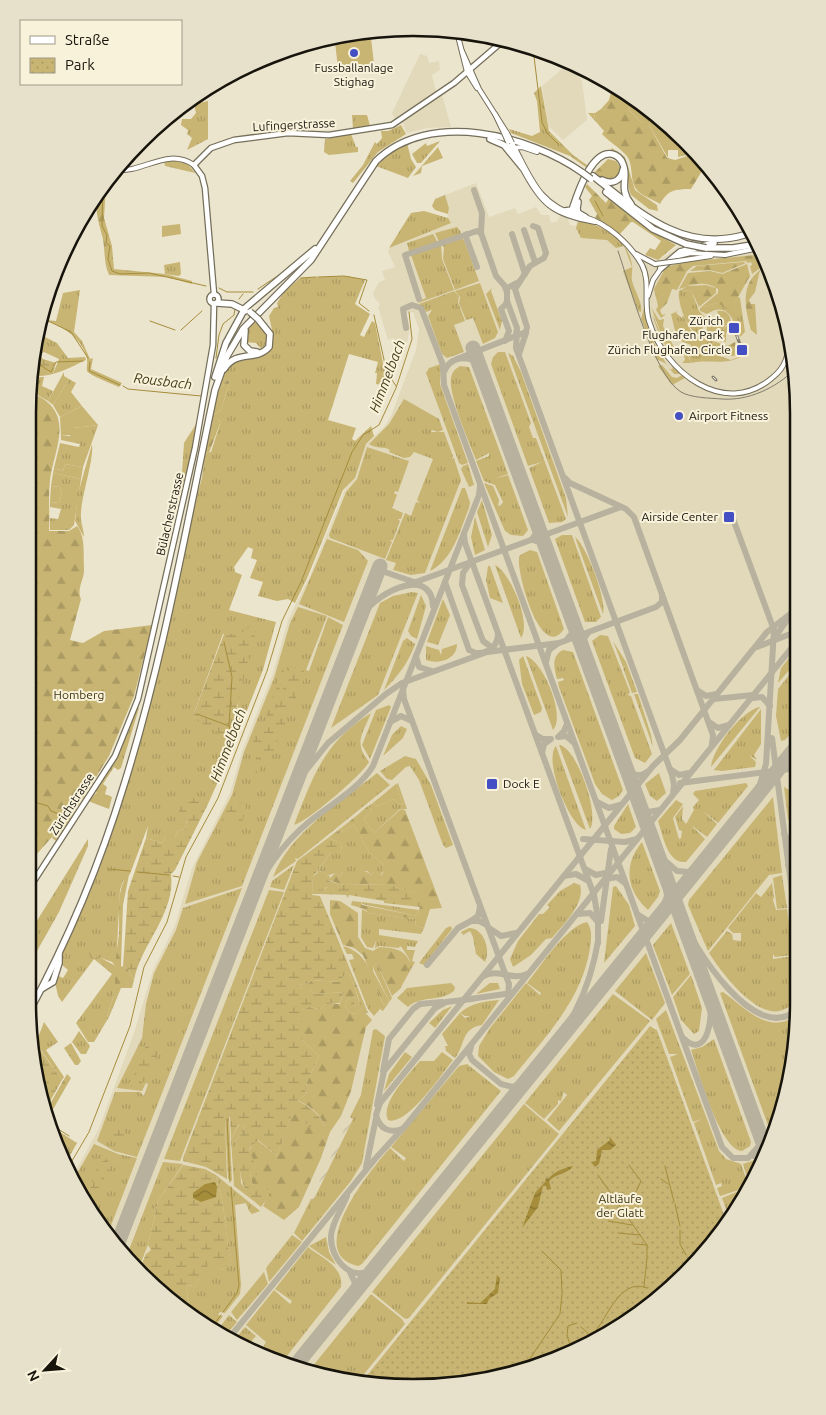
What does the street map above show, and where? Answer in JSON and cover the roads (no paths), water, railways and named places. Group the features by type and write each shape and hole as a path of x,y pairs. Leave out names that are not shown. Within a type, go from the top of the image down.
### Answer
{"highway":[{"path":"36,999 41,989 53,982 59,963 59,953 103,848 138,739 198,473 215,384 224,354 240,328 256,309 296,271 315,249 369,165 384,149 412,136 443,129 501,134 542,146 592,177 637,211 669,230 692,238 718,240 744,235"},
{"path":"412,136 436,133 486,135 516,141 552,155 584,172"},
{"path":"436,133 495,140 509,150 522,167"},
{"path":"215,384 227,356 247,324 311,260 376,161 405,139"},
{"path":"537,152 584,172"},
{"path":"575,216 578,191 596,161 602,155 611,154 622,162 625,171 624,191 637,211"},
{"path":"565,211 571,211 576,206 582,189 600,160 613,157 622,165 622,173 614,182 605,182 592,177"},
{"path":"592,177 645,223 667,236 686,244 706,248 750,244"},
{"path":"576,206 578,214 585,217"},
{"path":"661,268 685,250 744,235"},
{"path":"36,990 81,896 108,824 128,761 149,678 226,342 247,311 315,249"},
{"path":"215,384 231,360 242,355 261,354 269,347 271,340 270,332 247,311 216,299"},
{"path":"247,324 243,336 244,345 252,351 261,351 267,345 269,336 257,320"}],"main road":[{"path":"459,39 468,69 543,201 558,212 599,223"},
{"path":"468,69 498,46"},
{"path":"468,69 474,62 495,48"},
{"path":"462,51 467,61 468,69"},
{"path":"467,61 474,62"},
{"name":"Lufingerstrasse","path":"194,165 211,148 234,140 288,133 329,135 390,126 449,86 468,69"},
{"path":"513,148 522,147 537,152"},
{"path":"513,148 542,196 552,205 575,216 585,217 610,229 629,248 642,258 655,264 753,251"},
{"path":"128,167 172,158 180,158 194,165"},
{"name":"Bülacherstrasse","path":"128,726 140,692 192,466 213,345 216,299 205,188 202,176 194,165"},
{"path":"629,248 639,261 645,274 646,306 649,322 658,342 688,378 701,386 721,392 743,391 766,383 785,363 786,359"},
{"path":"646,306 650,285 661,268 672,259 686,254 726,255"},
{"name":"Zürichstrasse","path":"36,878 115,756 128,726"}],"water":[{"path":"609,1136 616,1145 610,1150 602,1150 599,1164 595,1167 591,1162 596,1161 597,1150 610,1140"},
{"path":"573,1166 568,1171 549,1181 551,1189 547,1190 546,1186 543,1186 538,1207 522,1228 535,1193 545,1182 546,1178 548,1179 553,1174"},
{"path":"215,1182 217,1187 216,1197 201,1202 193,1198 193,1193 205,1184"},
{"path":"497,1275 500,1278 498,1293 489,1299 487,1304 467,1304 467,1302 480,1303 495,1289"}],"waterway":[{"path":"534,56 542,122 547,133 558,144"},
{"path":"103,200 102,226 107,235 106,243 110,246 108,259 112,271 120,274 149,273 206,286"},
{"path":"595,201 603,216"},
{"path":"258,289 282,273"},
{"path":"318,277 344,276 367,280 359,303 369,311"},
{"path":"301,278 316,277"},
{"path":"219,288 227,292 253,292"},
{"name":"Rousbach","path":"239,299 243,294"},
{"name":"Rousbach","path":"216,358 219,335 223,324 234,315 235,309"},
{"path":"181,330 202,311"},
{"name":"Himmelbach","path":"72,1161 89,1132 130,1026 144,967 167,922 186,857 218,798 267,671 282,621 301,582 352,452 363,435 379,425 396,388 412,339 409,312"},
{"path":"374,315 387,373 390,378"},
{"name":"Rousbach","path":"48,321 71,332 88,358"},
{"path":"150,321 175,330"},
{"path":"53,366 56,362 83,361"},
{"name":"Rousbach","path":"90,362 89,371 120,385"},
{"path":"39,364 51,372 53,368"},
{"name":"Himmelbach","path":"392,380 396,386"},
{"name":"Rousbach","path":"123,386 128,389 201,396"},
{"path":"224,642 232,677 229,726"},
{"path":"197,714 229,726 233,741"},
{"path":"36,803 48,806 51,811 68,818"},
{"path":"108,869 130,871"},
{"path":"137,872 169,875"},
{"path":"173,876 179,877"},
{"path":"227,1119 230,1182"},
{"path":"58,1129 69,1136"},
{"path":"629,1165 641,1181 635,1194"},
{"path":"665,1166 674,1202"},
{"path":"598,1175 647,1245 647,1257"},
{"path":"661,1179 668,1184"},
{"path":"223,1312 237,1293 239,1285 231,1187"},
{"path":"623,1211 634,1196"},
{"path":"598,1199 618,1205"},
{"path":"675,1204 680,1226"},
{"path":"604,1211 625,1214"},
{"path":"608,1221 632,1225"},
{"path":"680,1230 680,1244 686,1255"},
{"path":"618,1233 640,1235"},
{"path":"633,1244 647,1245"},
{"path":"542,1251 561,1270 562,1292"},
{"path":"644,1287 647,1258"},
{"path":"595,1332 620,1295 628,1289 637,1286 647,1288"},
{"path":"529,1360 560,1314 562,1294"},
{"path":"216,1322 221,1315"},
{"path":"570,1344 567,1335 568,1326 577,1323"},
{"path":"581,1327 589,1335"}],"tram line":[{"path":"618,251 652,349 671,383 681,392 706,398 742,398 770,388 788,375"}],"railway":[{"path":"734,328 742,350"},
{"path":"713,377 716,380"}],"place":[{"name":"Fussballanlage Stighag","path":"354,53"},
{"name":"Zürich Flughafen Park","path":"734,328"},
{"name":"Zürich Flughafen Circle","path":"742,350"},
{"name":"Airport Fitness","path":"679,416"},
{"name":"Airside Center","path":"729,517"},
{"name":"Dock E","path":"492,784"}],"park label":[{"name":"Homberg","path":"79,695"},
{"name":"Altläufe der Glatt","path":"620,1206"}]}
